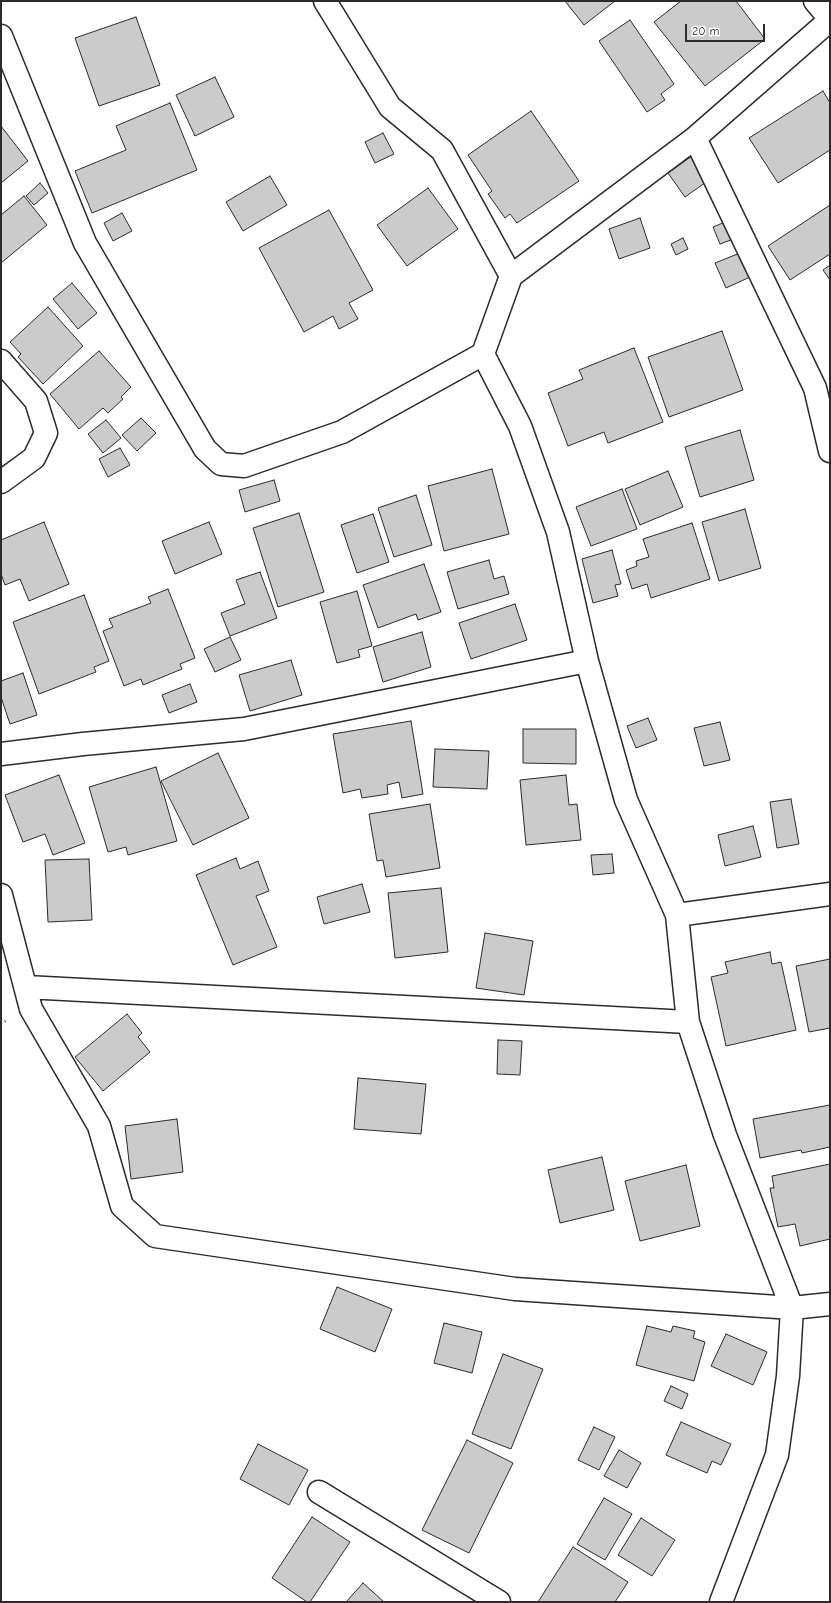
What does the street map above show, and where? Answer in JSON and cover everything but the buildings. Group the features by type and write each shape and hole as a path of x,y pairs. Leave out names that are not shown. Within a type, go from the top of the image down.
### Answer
{"street":[{"path":"325,1 390,107 442,150 512,276"},
{"path":"1,36 85,243 205,449 221,464 244,466 342,432 483,354 512,276 695,138 830,19 815,1"},
{"path":"695,138 815,388 830,451"},
{"path":"483,354 520,426 558,532 587,662 626,800 677,915 688,1022 725,1135 792,1308 788,1376 777,1455 721,1602"},
{"path":"1,361 36,401 46,433 34,458 1,482"},
{"path":"1,754 90,743 244,729 587,662"},
{"path":"677,915 830,894"},
{"path":"1,895 32,1009 99,1126 122,1206 155,1236 515,1289 792,1308 830,1304"},
{"path":"26,987 688,1022"},
{"path":"319,1492 499,1602"}]}
